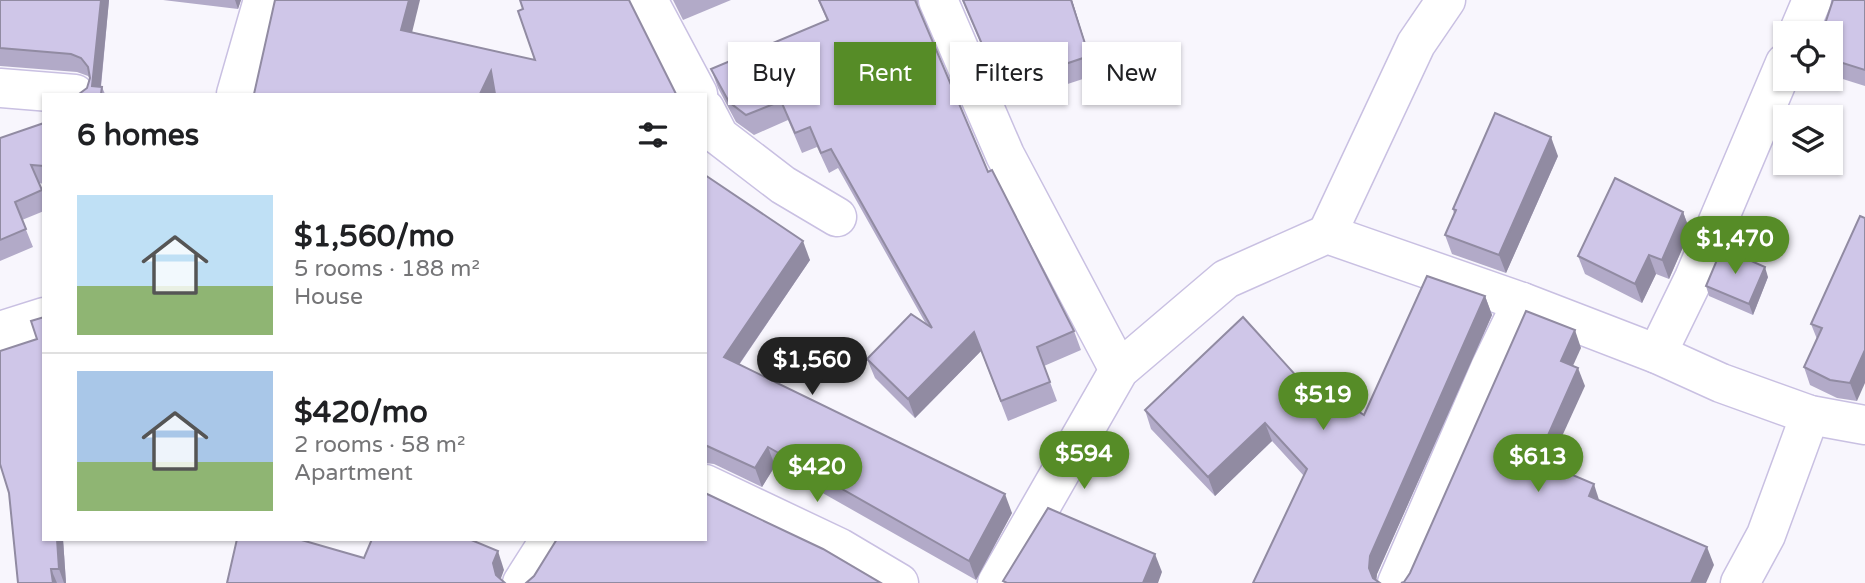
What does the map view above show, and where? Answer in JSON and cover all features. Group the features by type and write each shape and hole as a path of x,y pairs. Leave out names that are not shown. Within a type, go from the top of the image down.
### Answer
{"street":[{"path":"236,93 263,0"},
{"path":"648,0 697,93"},
{"path":"939,0 1005,155 1119,370"},
{"path":"998,583 1119,370 1226,279 1327,234 1416,44 1446,0"},
{"path":"1803,21 1812,0"},
{"path":"0,88 62,93"},
{"path":"1657,354 1694,278 1773,91"},
{"path":"707,113 719,136 783,186 838,217"},
{"path":"1327,234 1522,302 1657,354 1721,383 1810,415 1865,425"},
{"path":"1397,583 1490,368 1522,302"},
{"path":"0,331 42,318"},
{"path":"1740,583 1766,536 1810,415"},
{"path":"707,485 827,542 899,583"},
{"path":"522,583 549,541"}],"building":[{"path":"0,0 101,0 92,86 102,87 101,93 80,93 87,88 90,78 88,67 81,58 71,54 0,48"},
{"path":"275,0 409,0 401,30 535,60 518,11 523,9 520,0 629,0 676,93 495,93 491,71 480,93 254,93"},
{"path":"819,0 915,0 933,42 834,42 834,105 936,105 936,49 950,82 950,105 960,105 988,172 992,170 1074,331 1037,347 1050,382 1001,401 974,332 908,399 867,359 911,314 932,328 831,149 821,153 810,127 795,133 783,105 820,105 820,42 775,42 828,20"},
{"path":"963,0 1071,0 1084,42 1082,42 1082,58 1068,63 1068,42 981,42"},
{"path":"1833,0 1865,0 1865,70 1843,63 1843,21 1826,21"},
{"path":"728,62 728,100 711,69"},
{"path":"733,105 771,105 746,115"},
{"path":"1495,113 1551,137 1499,255 1445,235 1456,210 1453,209"},
{"path":"42,124 42,166 31,165 42,190 15,202 26,229 0,240 0,138"},
{"path":"707,176 803,241 724,357 1005,494 969,561 768,447 755,468 707,446"},
{"path":"1615,178 1683,212 1662,260 1649,255 1635,284 1578,256"},
{"path":"1860,216 1865,218 1865,350 1850,383 1830,380 1804,367 1822,328 1811,324"},
{"path":"1722,248 1765,267 1749,304 1706,286"},
{"path":"1427,276 1485,296 1370,556 1369,568 1373,578 1380,583 1253,583 1307,469 1265,423 1208,477 1145,410 1243,317 1318,400 1324,389 1364,415"},
{"path":"1526,311 1575,330 1561,361 1578,368 1537,460 1594,484 1589,496 1707,547 1691,583 1401,583 1410,573"},
{"path":"42,318 42,541 57,541 59,569 51,569 53,583 18,583 9,493 0,464 0,351 37,339 31,321"},
{"path":"707,494 823,549 881,583 526,583 534,576 556,541 707,541"},
{"path":"1048,508 1155,554 1143,583 1003,581"},
{"path":"237,541 305,541 364,558 371,541 474,541 498,551 493,563 496,575 505,583 227,583"}]}
